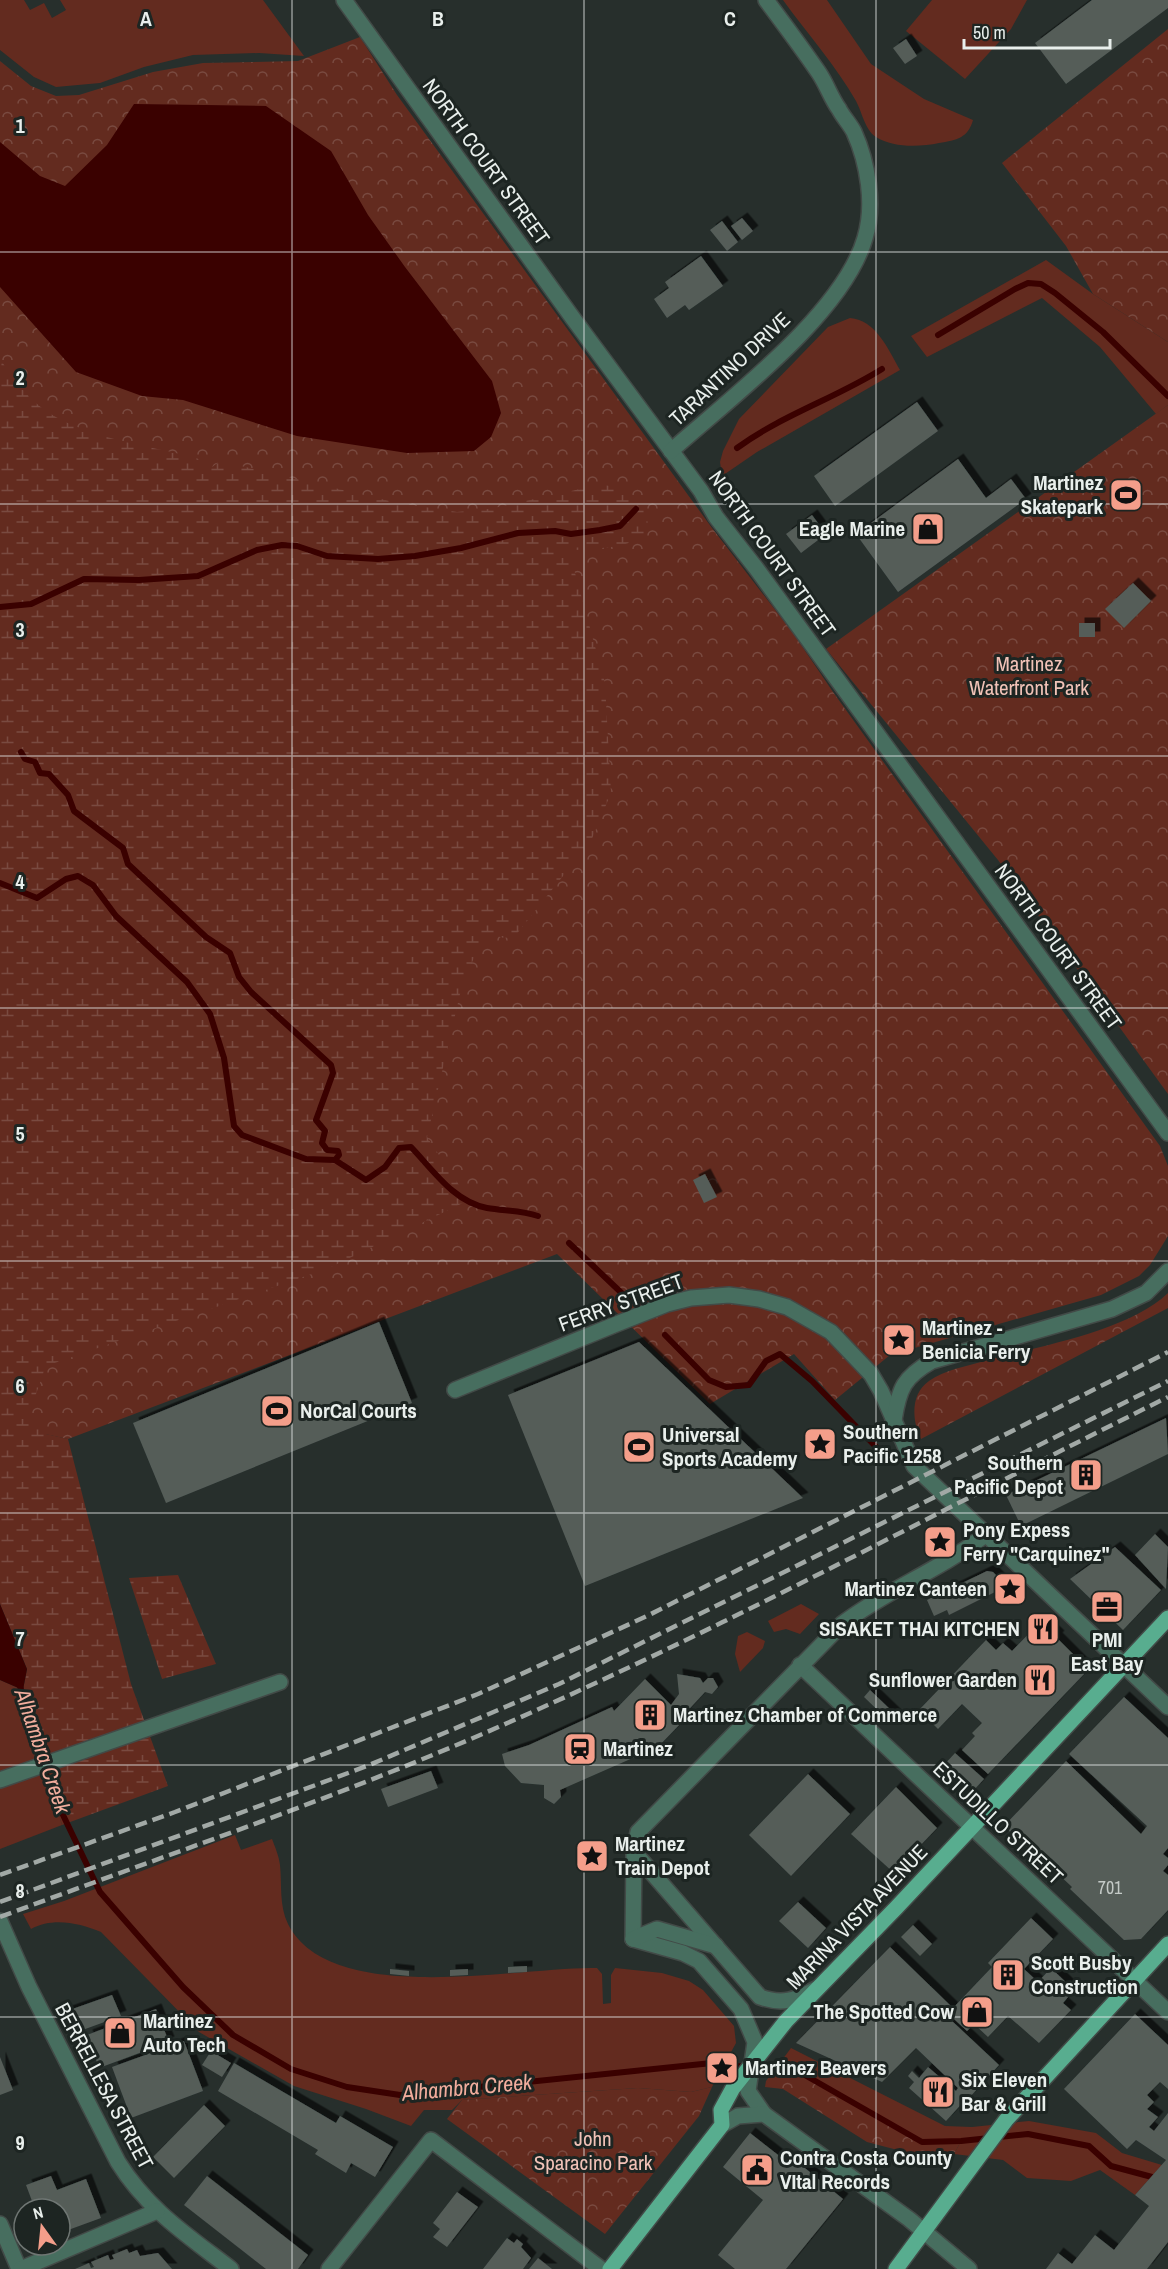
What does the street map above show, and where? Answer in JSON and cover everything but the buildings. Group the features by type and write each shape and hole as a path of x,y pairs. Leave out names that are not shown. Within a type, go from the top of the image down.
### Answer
{"main road":[{"name":"MARINA VISTA AVENUE","path":"610,2269 722,2125 721,2110 740,2090 752,2064 772,2038 1168,1617"},
{"path":"896,2269 923,2230 976,2164 1006,2120 1168,1944"}],"street":[{"name":"NORTH COURT STREET","path":"344,0 671,451 716,517 756,568 1168,1133"},
{"name":"TARANTINO DRIVE","path":"671,451 764,370 811,321 842,285 865,238 868,184 863,156 853,129 837,108 819,74 766,0"},
{"path":"894,1420 902,1386 918,1370 932,1361 1112,1309 1146,1293 1168,1271"},
{"name":"FERRY STREET","path":"455,1390 667,1304 691,1298 729,1295 759,1299 787,1307 831,1332 871,1374 914,1466 1168,1707"},
{"path":"633,1939 634,1852 638,1832 842,1624 873,1600 964,1551 985,1535"},
{"name":"ESTUDILLO STREET","path":"800,1665 1168,2012"},
{"path":"0,1780 280,1682"},
{"path":"634,1852 760,1997 774,2002 787,2002 816,1989"},
{"name":"BERRELLESA STREET","path":"0,1921 29,1987 118,2162 135,2189 157,2211 231,2269"},
{"path":"633,1939 657,1929 716,1946"},
{"path":"633,1939 683,1953 699,1961 741,2009 755,2042 752,2064"},
{"path":"740,2090 764,2114 923,2230 969,2269"},
{"path":"722,2125 738,2116 764,2114"},
{"path":"329,2269 431,2140 601,2269"},
{"path":"0,2224 20,2269 157,2211"}],"green space":[{"path":"0,0 24,0 30,10 44,3 52,18 66,10 60,0 263,0 304,56 259,53 193,55 144,67 100,83 56,87 34,77 0,50"},
{"path":"783,0 827,0 871,64 924,99 973,120 968,131 956,139 924,145 898,145 876,137 869,130 856,101 840,75"},
{"path":"932,0 1027,0 1011,29 965,79 906,31"},
{"path":"1168,29 1168,342 1093,294 1066,246 1002,163"},
{"path":"360,37 397,95 712,528 793,633 1160,1146 1168,1166 1168,1236 1150,1265 1139,1276 1101,1295 890,1355 835,1400 794,1354 710,1404 557,1254 68,1439 45,1434 0,1443 0,61 31,86 56,96 79,95 153,72 203,63 298,61"},
{"path":"1046,260 1093,294 1168,342 1168,405 1156,414 1100,347 1042,298 927,357 911,336"},
{"path":"850,318 867,324 874,330 886,345 900,370 757,452 722,476 720,462 723,451 739,419 828,327"},
{"path":"0,359 33,400 62,420 99,435 197,458 205,467 211,468 220,461 398,503 457,512 489,509 599,485 610,486 636,497 646,512 648,522 647,533 629,543 569,551 605,683 611,793 591,841 515,936 504,938 486,933 463,981 427,1137 469,1200 329,1268 46,1366 27,1419 46,1434 68,1439 131,1684 168,1786 62,1825 23,1690 27,1669 0,1604"},
{"name":"Martinez Waterfront Park","path":"1168,405 1168,1094 998,860 826,649"},
{"path":"1168,1293 1168,1308 921,1439 914,1408 918,1393 935,1377 956,1369 1082,1336 1107,1327 1131,1318"},
{"path":"178,1575 216,1664 162,1679 129,1578"},
{"path":"801,1604 819,1614 800,1634 786,1629 774,1632 768,1621"},
{"path":"747,1632 765,1641 763,1648 740,1672 735,1654 738,1636"},
{"path":"0,1680 23,1690 62,1825 0,1849"},
{"path":"235,1835 241,1850 272,1839 279,1862 282,1902 288,1924 311,1950 344,1966 385,1975 430,1977 597,1968 602,1974 603,2004 611,2003 611,1975 615,1968 662,1973 689,1981 703,1990 734,2026 736,2043 712,2087 691,2092 638,2088 462,2100 452,2110 424,2110 411,2126 294,2086 199,2032 101,1932 84,1926 57,1922 31,1929 23,1914 64,1901"},
{"path":"791,2048 945,2126 972,2127 1029,2121 1096,2133 1122,2153 1162,2165 1135,2195 1100,2170 1071,2181 1027,2178 1003,2160 954,2154 961,2141 922,2142 782,2060"},
{"path":"782,2060 922,2142 961,2141 954,2154 932,2159 867,2142 783,2089 765,2087 766,2081"},
{"name":"John Sparacino Park","path":"712,2087 699,2116 605,2234 447,2119 462,2100 638,2088 691,2092"}],"shaded area":[{"path":"134,104 266,106 331,151 368,215 492,381 501,413 491,437 474,451 407,453 297,436 183,400 142,396 76,372 0,287 0,142 40,176 65,186 107,145"},
{"path":"0,1604 27,1669 23,1690 0,1680"}],"waterway":[{"path":"938,335 1015,289 1028,283 1041,284 1103,332 1168,396"},
{"path":"737,448 772,426 882,369"},
{"path":"0,607 31,604 84,579 139,580 198,576 257,550 282,545 297,546 327,556 378,559 415,556 461,548 518,533 555,531 571,534 620,526 636,509"},
{"path":"21,752 25,759 35,762 40,773 49,774 68,795 74,811 123,848 128,864 206,937 230,953 239,977 251,992 331,1065 333,1073 316,1120 325,1131 322,1143 327,1150 338,1151 339,1155 335,1160"},
{"path":"0,883 37,898 66,879 78,876 93,885 116,916 187,982 210,1014 224,1058 234,1126 242,1135 306,1159 335,1160 366,1180 385,1167 399,1148 411,1147 445,1184 475,1205 538,1216"},
{"path":"569,1243 629,1300"},
{"path":"665,1335 709,1380 726,1387 749,1385 766,1361 780,1354 812,1381 879,1450"},
{"name":"Alhambra Creek","path":"19,1683 51,1790 100,1892 183,1987 233,2035 291,2069 347,2087 400,2095 712,2063 803,2074 922,2142 961,2141 1028,2134 1089,2146 1111,2166 1152,2177"}],"railway":[{"path":"0,1875 175,1812 478,1694 647,1616 1168,1352"},
{"path":"0,1902 367,1766 559,1684 1168,1381"},
{"path":"0,1917 306,1805 487,1732 660,1653 1168,1397"}],"place":[{"name":"Martinez Skatepark","path":"1126,495"},
{"name":"Eagle Marine","path":"928,529"},
{"name":"Martinez - Benicia Ferry","path":"899,1340"},
{"name":"NorCal Courts","path":"277,1411"},
{"name":"Southern Pacific 1258","path":"820,1444"},
{"name":"Universal Sports Academy","path":"639,1447"},
{"name":"Southern Pacific Depot","path":"1086,1475"},
{"name":"Pony Expess Ferry \"Carquinez\"","path":"940,1542"},
{"name":"Martinez Canteen","path":"1010,1589"},
{"name":"PMI East Bay","path":"1107,1607"},
{"name":"SISAKET THAI KITCHEN","path":"1043,1629"},
{"name":"Sunflower Garden","path":"1040,1680"},
{"name":"Martinez Chamber of Commerce","path":"650,1715"},
{"name":"Martinez","path":"580,1749"},
{"name":"Martinez Train Depot","path":"592,1856"},
{"name":"Scott Busby Construction","path":"1008,1975"},
{"name":"The Spotted Cow","path":"977,2012"},
{"name":"Martinez Auto Tech","path":"120,2033"},
{"name":"Martinez Beavers","path":"722,2068"},
{"name":"Six Eleven Bar & Grill","path":"938,2092"},
{"name":"Contra Costa County VItal Records","path":"757,2170"}]}
